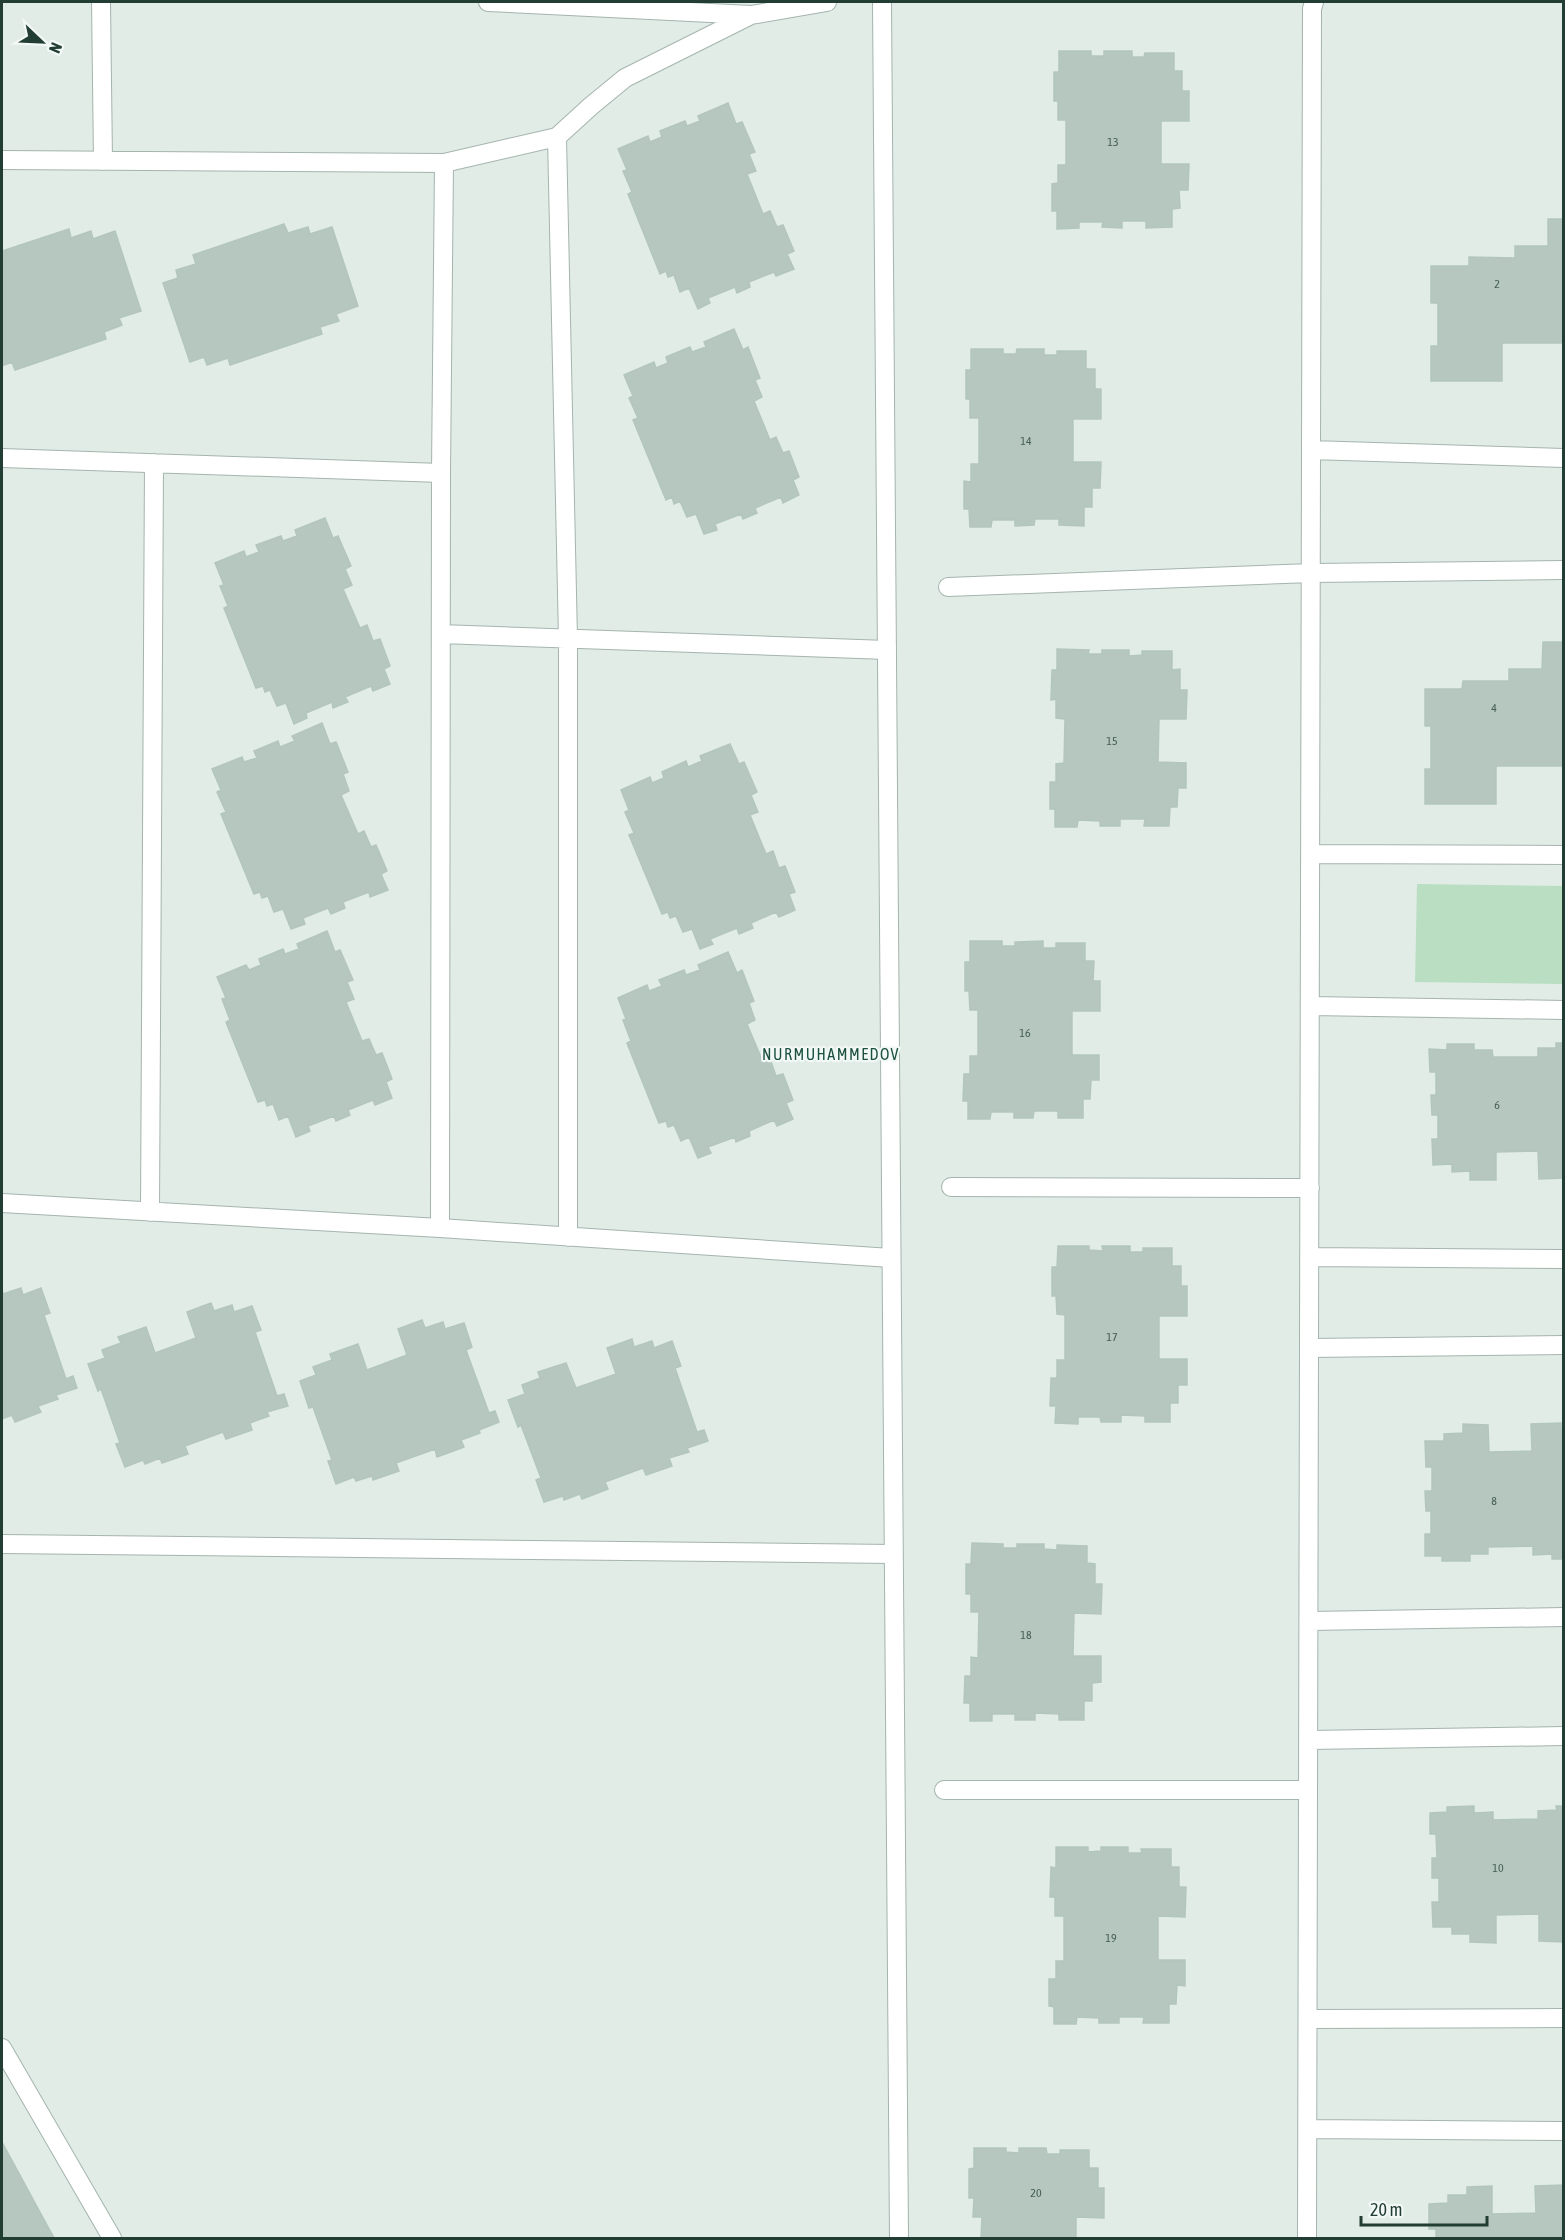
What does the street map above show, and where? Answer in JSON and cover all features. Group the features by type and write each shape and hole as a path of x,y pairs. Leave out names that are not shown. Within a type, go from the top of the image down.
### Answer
{"street":[{"path":"101,2 103,161"},
{"path":"489,2 751,15 827,2"},
{"path":"882,2 899,2238"},
{"path":"1307,2238 1312,9 1314,2"},
{"path":"2,160 444,164 557,137 625,78 751,15"},
{"path":"557,137 568,639 568,1237"},
{"path":"440,1228 441,473 444,164"},
{"path":"1311,450 1563,458"},
{"path":"2,458 441,473"},
{"path":"150,1212 154,464"},
{"path":"948,587 1312,573 1563,570"},
{"path":"441,634 887,650"},
{"path":"1310,854 1563,855"},
{"path":"1310,1006 1563,1010"},
{"path":"951,1187 1310,1188"},
{"path":"2,1203 440,1228 891,1258"},
{"path":"1309,1257 1563,1259"},
{"path":"1309,1348 1563,1345"},
{"path":"2,1544 894,1554"},
{"path":"1309,1621 1563,1617"},
{"path":"1309,1740 1563,1736"},
{"path":"944,1790 1308,1790"},
{"path":"1308,2019 1563,2018"},
{"path":"2,2048 112,2238"},
{"path":"1308,2129 1563,2131"}],"green space":[{"path":"1417,884 1563,886 1563,984 1415,982"}],"building":[{"path":"1059,51 1091,51 1091,56 1104,56 1104,51 1132,51 1132,57 1144,57 1145,53 1174,53 1174,71 1182,71 1182,91 1189,91 1189,121 1161,121 1161,164 1189,164 1188,190 1179,190 1180,208 1172,209 1172,227 1146,228 1146,221 1122,221 1122,228 1102,227 1103,222 1079,222 1079,228 1057,229 1057,211 1052,211 1052,184 1058,183 1058,165 1066,165 1066,120 1058,120 1058,101 1054,101 1054,72 1059,72"},
{"path":"728,103 736,124 742,122 755,152 749,154 756,171 747,174 763,214 770,211 777,227 783,225 794,251 787,254 794,269 776,276 774,272 749,282 750,287 737,293 735,287 708,298 710,303 698,309 689,288 680,292 674,275 668,277 666,271 660,274 628,194 632,192 623,171 627,170 618,149 648,136 650,142 662,137 660,131 685,121 687,126 700,121 698,116"},
{"path":"1548,219 1564,219 1564,343 1502,343 1502,381 1431,381 1431,346 1438,346 1438,303 1431,303 1431,266 1469,266 1469,257 1515,258 1515,246 1548,246"},
{"path":"284,224 288,233 308,227 310,234 332,227 358,306 336,314 339,321 320,327 322,334 230,365 228,358 207,365 204,357 190,362 163,283 178,278 176,270 196,264 193,255"},
{"path":"69,229 71,238 91,231 93,239 115,231 141,311 119,318 122,325 104,332 106,339 15,370 12,362 2,366 2,251"},
{"path":"734,329 743,350 748,347 760,378 755,380 762,397 754,401 770,440 776,437 783,453 789,451 799,477 793,480 799,495 783,503 781,497 755,508 757,513 743,519 741,514 715,524 717,530 704,534 696,514 687,517 680,501 674,504 672,497 666,500 633,420 638,418 629,398 633,396 624,375 654,362 656,368 668,363 666,357 690,347 692,352 706,347 704,342"},
{"path":"971,349 1003,349 1003,354 1016,354 1017,349 1044,349 1044,355 1057,355 1057,351 1086,351 1086,369 1095,369 1095,389 1101,389 1101,419 1073,419 1073,462 1101,462 1100,488 1092,488 1092,507 1084,507 1084,526 1059,525 1059,519 1035,519 1034,525 1015,526 1015,520 992,520 991,527 970,527 969,509 964,509 964,481 971,482 971,464 979,464 979,418 970,418 970,399 966,399 966,370 971,370"},
{"path":"325,518 333,538 338,536 351,566 345,569 352,585 343,589 360,628 367,625 373,641 380,639 390,666 384,669 390,684 373,691 371,686 345,697 348,702 333,708 332,702 306,713 307,718 294,724 286,703 277,706 270,690 265,692 263,686 256,688 224,608 228,606 220,586 224,585 215,563 244,551 246,557 259,552 256,545 281,536 283,541 297,536 295,530"},
{"path":"1543,642 1564,642 1564,766 1496,766 1496,804 1425,804 1425,769 1431,769 1431,726 1425,726 1425,689 1462,689 1463,681 1509,681 1509,669 1542,669"},
{"path":"1057,649 1089,650 1088,654 1102,654 1102,650 1129,650 1129,656 1142,655 1142,651 1172,651 1172,670 1180,669 1180,690 1187,690 1186,719 1159,719 1158,762 1186,763 1186,788 1178,788 1177,807 1170,807 1169,826 1144,826 1145,819 1120,819 1120,826 1100,826 1100,821 1078,820 1077,827 1055,827 1055,809 1050,809 1050,782 1056,782 1056,764 1064,763 1065,719 1056,718 1056,699 1051,700 1052,670 1057,670"},
{"path":"322,723 330,744 336,742 348,772 343,774 349,791 341,795 358,834 364,831 371,847 376,845 387,871 381,874 388,890 370,897 369,892 343,902 345,908 331,914 328,908 303,918 305,924 291,929 283,909 274,912 268,896 262,898 260,892 254,894 221,814 226,812 217,792 221,790 212,769 242,757 244,762 257,758 254,751 278,741 280,747 295,741 292,736"},
{"path":"730,744 739,764 744,762 757,792 751,795 758,812 750,815 766,854 773,851 779,868 785,866 795,892 789,894 795,910 779,917 776,912 751,923 753,928 739,934 737,928 710,939 713,944 700,949 692,929 683,932 676,916 670,918 668,912 662,914 629,835 634,833 625,812 629,810 621,790 650,777 652,783 664,778 662,772 686,761 688,767 702,761 700,756"},
{"path":"327,931 335,952 340,950 353,980 347,982 354,999 346,1002 362,1041 369,1039 376,1055 382,1053 392,1079 386,1082 392,1098 375,1105 373,1100 348,1110 350,1115 336,1121 334,1116 308,1126 310,1131 296,1137 288,1116 279,1120 273,1104 267,1106 265,1100 258,1102 226,1022 230,1020 222,999 226,998 217,977 246,965 249,970 261,965 259,959 283,949 285,954 299,949 297,944"},
{"path":"970,941 1002,941 1002,946 1015,946 1015,942 1043,941 1043,948 1056,948 1056,943 1085,943 1085,961 1094,961 1093,981 1100,981 1100,1011 1072,1011 1072,1055 1099,1055 1099,1080 1091,1080 1090,1099 1083,1099 1083,1118 1058,1118 1058,1111 1034,1111 1033,1118 1014,1118 1014,1112 991,1112 990,1119 968,1119 968,1101 963,1101 964,1074 970,1074 970,1056 978,1056 978,1010 970,1010 969,991 965,991 965,962 970,962"},
{"path":"728,952 737,973 742,970 754,1001 749,1003 755,1020 747,1024 763,1062 770,1059 776,1076 783,1074 793,1100 786,1103 793,1119 777,1126 774,1120 749,1131 750,1136 736,1142 735,1137 708,1147 711,1153 698,1158 689,1137 681,1141 674,1125 668,1127 666,1121 659,1123 627,1043 631,1041 618,998 647,985 649,991 662,986 659,980 684,970 686,975 700,970 698,965"},
{"path":"1556,1043 1564,1043 1564,1178 1539,1179 1538,1151 1496,1152 1496,1180 1470,1180 1470,1171 1452,1172 1452,1164 1433,1165 1432,1139 1438,1139 1438,1115 1432,1115 1431,1095 1436,1095 1436,1072 1430,1072 1429,1049 1447,1050 1447,1044 1474,1044 1474,1050 1492,1050 1493,1057 1538,1057 1538,1048 1556,1048"},
{"path":"1058,1246 1089,1246 1089,1250 1103,1251 1102,1246 1130,1246 1130,1252 1143,1252 1143,1248 1172,1248 1172,1266 1181,1266 1181,1286 1187,1286 1187,1316 1159,1316 1159,1359 1187,1359 1187,1385 1178,1385 1178,1403 1170,1403 1170,1422 1145,1422 1145,1416 1121,1415 1121,1422 1101,1422 1100,1417 1078,1417 1078,1424 1055,1423 1056,1406 1050,1406 1051,1378 1057,1378 1057,1360 1065,1360 1065,1315 1057,1314 1056,1296 1052,1296 1052,1267 1057,1267"},
{"path":"21,1288 23,1295 41,1288 50,1313 44,1315 66,1379 73,1376 77,1388 56,1395 58,1399 38,1406 41,1412 15,1422 12,1415 2,1419 2,1289 3,1294"},
{"path":"211,1303 214,1311 232,1305 234,1312 252,1306 261,1330 255,1332 277,1396 284,1394 288,1406 267,1412 269,1416 250,1423 252,1430 226,1439 223,1432 185,1446 188,1454 162,1463 160,1458 145,1464 143,1460 125,1467 116,1444 120,1443 101,1389 98,1391 88,1364 105,1358 102,1350 121,1343 118,1337 146,1327 155,1353 196,1338 187,1312"},
{"path":"422,1320 425,1328 443,1322 445,1329 464,1323 472,1347 466,1350 489,1413 495,1411 499,1422 479,1430 480,1433 461,1440 464,1447 437,1457 435,1449 396,1463 399,1471 373,1480 372,1476 356,1481 354,1477 336,1484 328,1461 332,1460 313,1407 309,1408 300,1381 316,1375 313,1367 332,1360 330,1354 358,1344 367,1370 407,1355 398,1329"},
{"path":"632,1339 634,1347 652,1341 654,1348 672,1341 681,1366 675,1368 697,1432 704,1430 708,1441 687,1448 689,1452 669,1458 672,1466 646,1475 643,1468 605,1482 608,1489 582,1499 580,1494 564,1500 563,1496 544,1502 536,1480 541,1478 521,1425 518,1427 508,1400 525,1394 522,1385 540,1378 538,1372 566,1363 576,1388 616,1374 607,1348"},
{"path":"1561,1423 1561,1430 1564,1430 1564,1559 1552,1559 1552,1554 1533,1555 1533,1546 1488,1547 1488,1554 1470,1554 1470,1561 1442,1561 1442,1556 1425,1556 1425,1534 1431,1534 1431,1511 1426,1511 1425,1491 1432,1491 1432,1467 1426,1467 1425,1441 1444,1441 1444,1434 1463,1433 1463,1424 1488,1425 1489,1452 1532,1451 1531,1424"},
{"path":"972,1543 1003,1544 1003,1548 1017,1548 1017,1544 1044,1544 1044,1549 1057,1550 1057,1545 1087,1546 1087,1563 1095,1564 1095,1584 1102,1584 1101,1614 1074,1613 1073,1656 1101,1656 1101,1682 1092,1683 1092,1701 1084,1701 1084,1720 1059,1720 1059,1714 1035,1713 1035,1720 1015,1720 1015,1714 992,1714 992,1721 970,1721 970,1703 964,1703 965,1676 971,1676 971,1657 978,1658 979,1612 971,1612 971,1594 966,1594 966,1564 971,1564"},
{"path":"1474,1806 1474,1813 1493,1812 1493,1820 1538,1819 1538,1811 1557,1810 1556,1806 1564,1806 1564,1942 1539,1941 1539,1914 1496,1915 1496,1943 1470,1942 1470,1934 1452,1934 1452,1927 1433,1927 1432,1902 1439,1902 1439,1878 1432,1878 1432,1858 1437,1858 1436,1834 1430,1834 1430,1813 1447,1812 1447,1807"},
{"path":"1056,1847 1088,1847 1088,1852 1101,1851 1101,1847 1128,1847 1128,1853 1142,1853 1141,1849 1171,1849 1171,1867 1179,1867 1179,1887 1186,1887 1185,1917 1158,1916 1158,1960 1185,1960 1185,1986 1177,1985 1176,2004 1169,2004 1169,2023 1143,2023 1144,2017 1119,2017 1119,2023 1099,2023 1099,2018 1077,2017 1076,2024 1054,2024 1054,2007 1049,2006 1049,1979 1056,1979 1056,1961 1064,1961 1064,1916 1055,1916 1055,1897 1050,1897 1051,1867 1056,1868"},
{"path":"2,2142 54,2238 2,2238"},
{"path":"974,2148 1006,2148 1006,2152 1019,2153 1019,2148 1046,2148 1047,2154 1060,2154 1060,2150 1089,2150 1089,2168 1098,2168 1098,2188 1104,2188 1104,2218 1076,2217 1076,2238 981,2238 982,2217 973,2217 974,2198 969,2198 969,2169 974,2168"},
{"path":"1564,2185 1564,2238 1436,2238 1436,2229 1429,2229 1429,2204 1448,2203 1448,2195 1467,2195 1467,2187 1492,2186 1492,2214 1536,2213 1535,2186"}],"district":[{"name":"NURMUHAMMEDOV","path":"831,1054"}]}
